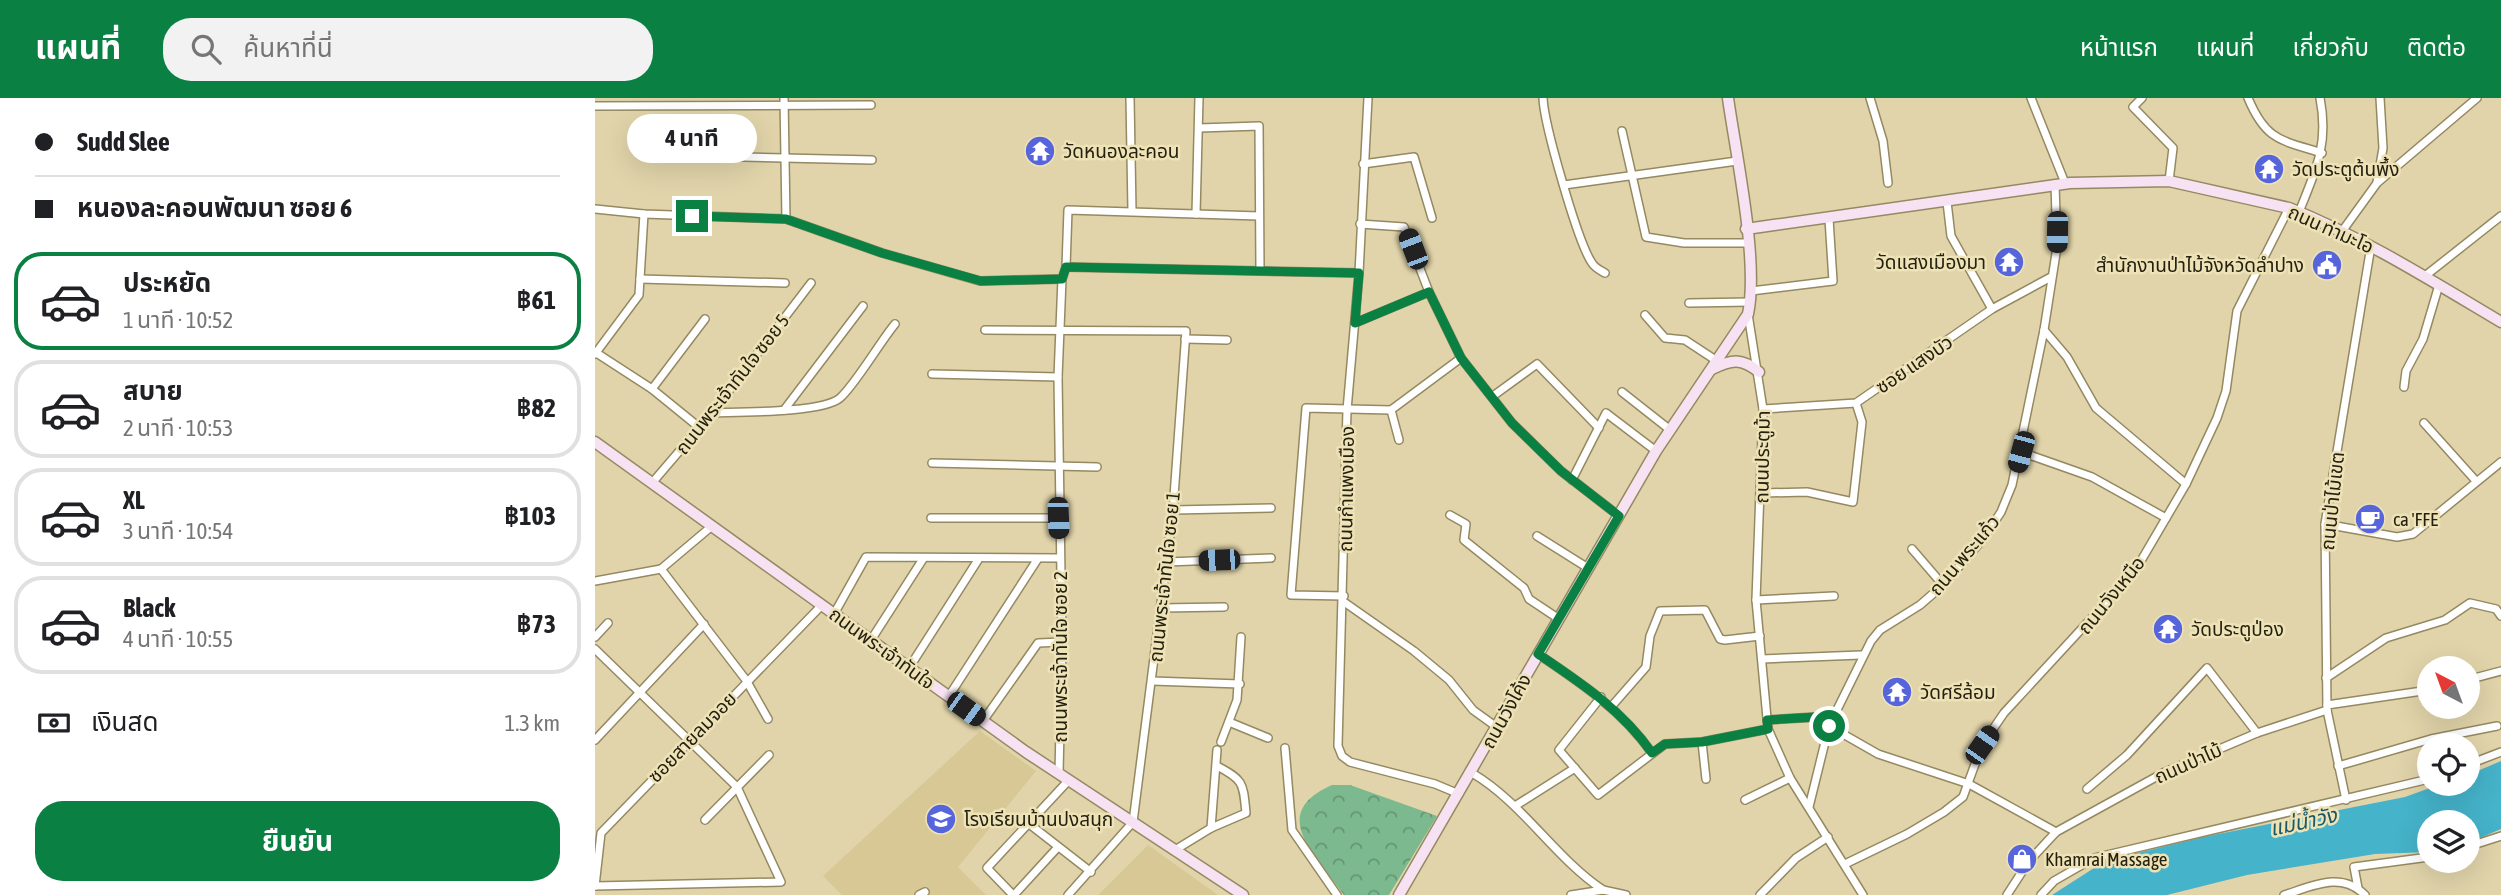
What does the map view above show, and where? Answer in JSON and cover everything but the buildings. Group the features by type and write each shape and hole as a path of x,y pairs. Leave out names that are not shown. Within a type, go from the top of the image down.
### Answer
{"street":[{"path":"1131,98 1132,211"},
{"path":"1196,214 1199,98"},
{"name":"ถนนกำแพงเมือง","path":"1368,98 1359,273 1347,410 1338,746 1342,756 1367,769 1435,784 1459,794"},
{"path":"1543,98 1564,185 1587,254 1594,266 1605,273"},
{"name":"ถนนประตูม้า","path":"1728,98 1746,229 1751,296 1748,314 1763,410 1756,600 1768,729 1790,778 1863,895"},
{"path":"1870,98 1883,141 1888,183"},
{"name":"ถนน พระแก้ว","path":"1809,807 1829,726 1861,655 1880,630 1920,605 1943,585 2001,512 2021,452 2045,330 2057,247 2060,184 2031,98"},
{"path":"2142,98 2133,107 2173,148 2169,181"},
{"path":"2248,98 2259,123 2267,132 2322,153"},
{"name":"ถนนวังเหนือ","path":"1845,864 1944,812 1963,797 1982,745 2004,713 2135,571 2186,484 2217,418 2226,391 2237,312 2294,210 2322,153 2325,124 2320,98"},
{"path":"2377,183 2383,148 2380,98"},
{"path":"2343,230 2377,183 2477,98"},
{"path":"595,106 784,102 871,105"},
{"path":"784,102 786,219"},
{"path":"1199,128 1259,126 1260,269"},
{"path":"1622,131 1646,236 1684,243 1747,243"},
{"path":"658,155 872,160"},
{"path":"1363,164 1414,157 1432,218"},
{"path":"1564,185 1737,161"},
{"name":"ถนน ท่ามะโอ","path":"1746,229 2060,184 2169,181 2294,210 2343,230 2501,322"},
{"path":"1947,201 1951,236 1992,309"},
{"path":"595,209 644,214 786,219 882,253 981,281 1062,279"},
{"name":"ถนนพระเจ้าทันใจ ซอย 2","path":"1059,773 1062,642 1058,518 1058,377 1068,210 1259,216"},
{"path":"644,214 639,296 595,353 652,389 700,428"},
{"path":"2425,276 2501,216"},
{"path":"1689,303 1751,296 1833,281 1829,219"},
{"path":"1360,224 1404,228 1429,292 1461,358 1512,423 1572,480 1619,516"},
{"name":"ถนนป่าไม้เขต","path":"2346,800 2327,708 2325,524 2371,246"},
{"path":"1066,267 1359,273"},
{"name":"ซอย แสงบัว","path":"1763,410 1856,403 1992,309 2051,277"},
{"path":"640,279 785,283"},
{"name":"ถนนพระเจ้าทันใจ ซอย 5","path":"652,483 712,413 811,283"},
{"path":"2404,387 2406,371 2423,339 2439,285"},
{"path":"1355,323 1429,292"},
{"path":"784,410 863,306"},
{"name":"ถนนวังโค้ง","path":"1399,895 1669,429 1748,314"},
{"path":"1645,315 1665,338 1685,340 1714,365 1738,360 1747,362 1759,372"},
{"path":"652,389 705,319"},
{"path":"712,413 784,410 825,405 840,399 895,324"},
{"path":"985,330 1185,335 1227,340"},
{"path":"2045,330 2067,357 2096,408 2186,484"},
{"name":"ถนนพระเจ้าทันใจ ซอย 1","path":"1133,822 1173,510 1185,335"},
{"path":"1461,358 1391,410 1306,408 1291,595 1344,599 1414,650 1449,681 1472,710 1498,728"},
{"path":"1493,396 1537,363 1599,428"},
{"path":"932,374 1058,377"},
{"path":"1622,392 1669,429"},
{"path":"1762,493 1807,492 1853,502 1862,422 1856,403"},
{"path":"1391,410 1399,440"},
{"path":"1572,480 1606,413 1656,451"},
{"path":"2424,424 2476,481"},
{"name":"ถนนพระเจ้าทันใจ","path":"597,447 652,483 983,721 1243,895"},
{"path":"2021,452 2092,477 2166,519"},
{"path":"2325,524 2397,537 2413,534 2501,462"},
{"path":"932,463 1097,467"},
{"path":"1173,510 1271,508"},
{"path":"1450,515 1466,524 1464,540 1524,588 1529,599 1559,619"},
{"path":"931,518 1058,518"},
{"path":"595,581 661,569 712,526"},
{"path":"1537,536 1588,568"},
{"path":"1912,549 1943,585"},
{"path":"834,614 866,557 978,560 1060,558"},
{"path":"1167,562 1271,558"},
{"path":"871,640 923,559"},
{"path":"909,668 978,560"},
{"path":"949,696 1037,560"},
{"path":"661,569 746,680 768,719"},
{"path":"1756,600 1834,596"},
{"path":"2326,678 2386,638 2445,620 2470,603 2496,609 2501,616"},
{"name":"ซอยสายลมจอย","path":"595,886 598,830 822,605"},
{"path":"1161,608 1224,607"},
{"path":"1611,707 1646,667 1650,636 1660,611 1705,610 1720,639 1759,636"},
{"path":"595,636 608,623"},
{"path":"595,740 704,624"},
{"path":"1221,742 1240,684 1241,636"},
{"path":"983,721 1038,643 1062,642"},
{"path":"595,649 737,787 781,882 609,891 595,886"},
{"path":"1538,654 1601,697 1630,724 1652,753"},
{"path":"1762,659 1861,655"},
{"path":"2087,789 2127,755 2207,668 2257,733"},
{"path":"2480,677 2501,671"},
{"path":"1152,681 1240,684"},
{"name":"ถนนป่าไม้","path":"2007,895 2029,861 2056,832 2165,772 2257,733 2327,708 2417,692"},
{"path":"1601,697 1559,750 1598,795 1665,744 1702,742 1768,729"},
{"path":"1767,720 1833,716"},
{"path":"1229,722 1268,738"},
{"path":"1829,726 1878,754 1969,784 2056,832"},
{"path":"2338,766 2431,739 2497,726"},
{"path":"1702,742 1706,779"},
{"path":"1285,748 1292,830 1337,895"},
{"path":"1211,828 1217,750"},
{"path":"2480,760 2501,752"},
{"path":"705,820 769,755"},
{"path":"1175,850 1211,828 1246,813 1243,785 1238,777 1217,766"},
{"path":"1515,806 1575,768"},
{"path":"1472,772 1497,788 1572,864 1603,890"},
{"path":"1745,800 1790,778"},
{"path":"1058,847 1013,895 988,868 1069,780"},
{"path":"2041,895 2054,881 2094,858 2417,782"},
{"path":"1068,895 1133,822"},
{"path":"1028,823 1091,872"},
{"path":"2480,843 2501,836"},
{"path":"1760,895 1795,858 1828,837"},
{"path":"2358,888 2354,867 2417,859"},
{"path":"2284,895 2334,880 2358,888 2365,895"},
{"path":"1571,895 1603,890 1626,895"}],"shaded area":[{"name":"โรงเรียนบ้านปงสนุก","path":"980,731 1036,771 958,867 986,895 842,895 823,876"},
{"path":"1148,845 1218,895 1098,895"}],"green space":[{"path":"1332,785 1350,785 1437,816 1389,895 1344,895 1303,836 1300,822 1302,809 1312,796"}],"water":[{"name":"แม่น้ำวัง","path":"2501,761 2501,829 2480,838 2480,810 2417,810 2417,852 2375,854 2247,875 2167,895 2052,895 2105,861 2203,837 2417,793 2417,796 2480,796 2480,770"}],"place":[{"name":"วัดหนองละคอน","path":"1040,151"},
{"name":"วัดประตูต้นพึ้ง","path":"2269,169"},
{"name":"วัดแสงเมืองมา","path":"2009,262"},
{"name":"สำนักงานป่าไม้จังหวัดลำปาง","path":"2327,265"},
{"name":"ca 'FFE","path":"2370,519"},
{"name":"วัดประตูป่อง","path":"2168,629"},
{"name":"วัดศรีล้อม","path":"1897,692"},
{"name":"โรงเรียนบ้านปงสนุก","path":"941,819"},
{"name":"Khamrai Massage","path":"2022,859"}],"route":[{"path":"692,216 786,219 882,253 981,281 1062,279 1066,267 1359,273 1355,323 1429,292 1461,358 1512,423 1561,471 1619,516 1538,654 1601,697 1630,724 1652,753 1665,744 1702,742 1768,729 1767,720 1833,716 1829,726"}]}
